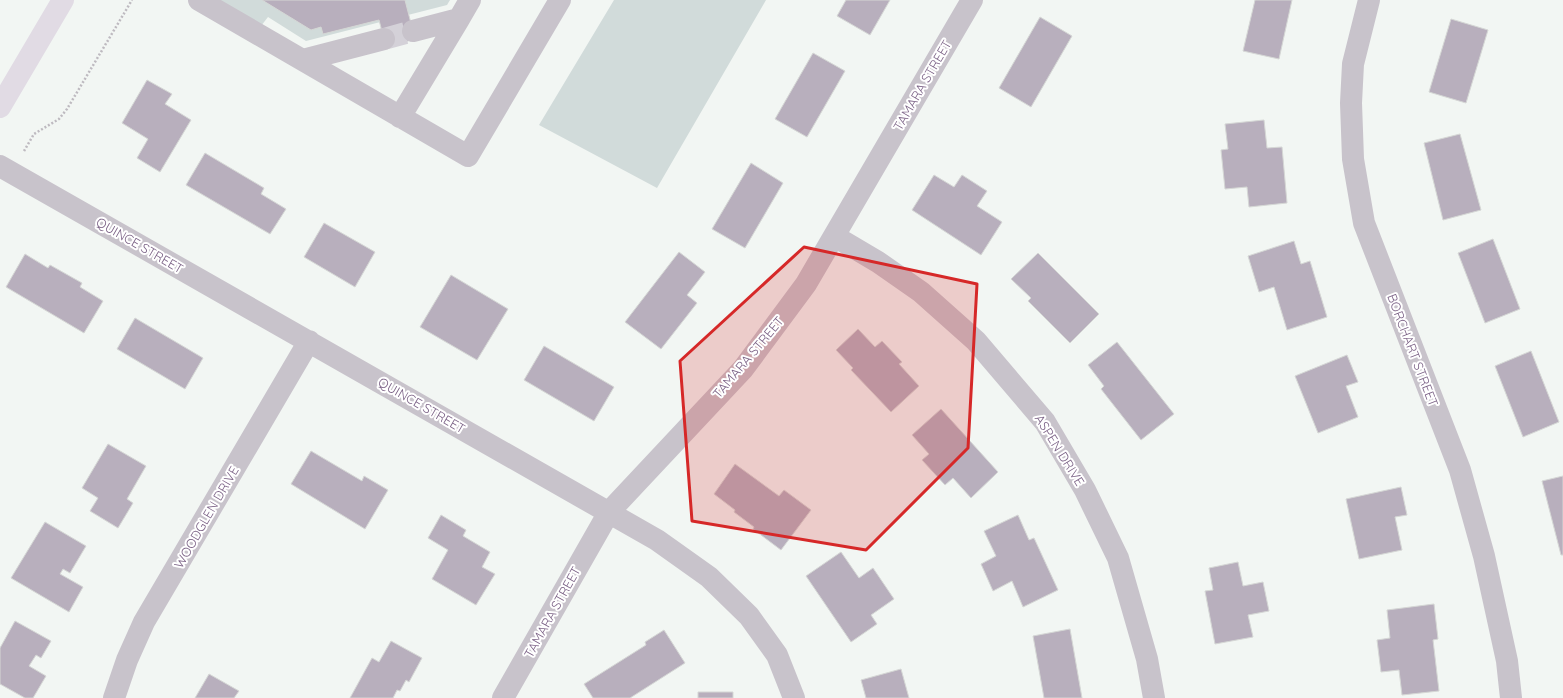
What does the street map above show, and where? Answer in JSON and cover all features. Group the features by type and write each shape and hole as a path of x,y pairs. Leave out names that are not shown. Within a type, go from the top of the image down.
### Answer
{"main road":[{"path":"0,107 63,0"}],"street":[{"path":"199,0 468,156 560,0"},
{"path":"400,117 470,0"},
{"name":"TAMARA STREET","path":"503,698 609,512 743,369 806,284 972,0"},
{"name":"BORCHART STREET","path":"1370,0 1353,64 1351,103 1353,159 1364,223 1460,470 1486,563 1507,662 1511,698"},
{"path":"413,31 459,19"},
{"path":"303,60 384,39"},
{"name":"QUINCE STREET","path":"6,169 657,540 709,577 749,616 777,655 794,698"},
{"name":"ASPEN DRIVE","path":"834,236 878,262 921,292 976,341 1045,422 1085,490 1118,558 1147,659 1154,698"},
{"name":"WOODGLEN DRIVE","path":"114,698 127,660 144,622 309,341"}],"path":[{"path":"6,169 34,134 59,119 67,109 132,0"}],"highlighted area":[{"path":"804,247 977,284 968,448 866,550 692,521 680,361"}],"shaded area":[{"path":"218,0 450,0 447,5 306,41 268,17 261,26"},
{"path":"614,0 766,0 657,188 539,125"}],"building":[{"path":"262,0 405,0 415,39 386,47 379,20 323,34 321,27 311,30"},
{"path":"846,0 890,0 870,35 837,16"},
{"path":"1255,0 1292,0 1279,59 1243,51"},
{"path":"1040,17 1072,36 1031,107 999,88"},
{"path":"1451,19 1488,30 1466,103 1429,92"},
{"path":"813,53 845,71 807,137 775,119"},
{"path":"147,80 172,94 165,104 191,120 160,172 137,158 148,139 122,123"},
{"path":"1264,120 1267,148 1282,147 1287,203 1249,207 1247,187 1225,189 1221,150 1228,149 1225,124"},
{"path":"1460,134 1481,210 1443,220 1424,143"},
{"path":"205,153 264,188 261,194 286,209 270,234 186,185"},
{"path":"751,163 783,183 745,248 712,229"},
{"path":"934,175 954,187 962,175 987,191 977,206 1002,222 981,255 912,210"},
{"path":"324,223 375,252 355,287 304,257"},
{"path":"1493,239 1520,309 1485,323 1458,253"},
{"path":"1294,241 1301,264 1310,261 1327,317 1287,330 1274,287 1259,292 1248,256"},
{"path":"679,252 705,272 687,295 697,303 661,349 625,322"},
{"path":"1038,253 1099,314 1070,343 1028,301 1031,298 1011,279"},
{"path":"25,254 48,268 50,265 82,283 80,287 103,301 84,333 6,287"},
{"path":"451,275 508,309 477,360 420,327"},
{"path":"135,318 203,358 185,389 117,349"},
{"path":"858,329 875,347 882,341 902,362 899,364 919,386 891,412 851,370 853,368 836,350"},
{"path":"1117,342 1174,414 1141,440 1101,389 1104,386 1088,365"},
{"path":"544,346 614,387 594,421 524,380"},
{"path":"1531,351 1559,422 1523,437 1495,366"},
{"path":"1347,355 1358,382 1346,386 1358,417 1318,433 1295,376"},
{"path":"941,409 998,472 971,498 953,478 945,485 922,460 929,454 912,435"},
{"path":"108,444 146,466 127,499 133,503 118,528 90,511 98,498 82,488"},
{"path":"311,451 362,481 364,476 388,490 365,529 291,484"},
{"path":"735,464 779,496 784,490 811,510 781,550 753,529 754,527 714,494"},
{"path":"1563,476 1563,555 1561,555 1542,481"},
{"path":"1401,487 1407,515 1395,517 1402,550 1359,559 1346,499"},
{"path":"441,515 466,530 463,536 490,552 482,567 495,574 476,605 432,579 448,550 428,538"},
{"path":"1018,515 1029,540 1034,538 1058,590 1023,607 1012,581 993,591 981,564 996,556 984,531"},
{"path":"45,522 86,546 70,573 63,569 60,574 83,587 69,612 11,578"},
{"path":"841,552 859,578 873,568 894,599 871,615 877,624 851,642 806,576"},
{"path":"1238,562 1243,586 1263,582 1269,611 1248,615 1253,637 1215,644 1205,591 1213,590 1209,568"},
{"path":"1434,604 1438,639 1433,640 1439,691 1402,695 1399,670 1381,672 1377,640 1390,638 1387,610"},
{"path":"15,621 51,641 41,658 36,655 29,666 46,676 33,698 25,698 0,684 0,648"},
{"path":"1070,629 1082,698 1044,698 1033,636"},
{"path":"664,630 685,663 630,698 593,698 584,684 646,645 645,642"},
{"path":"391,641 422,658 409,682 406,680 400,691 397,690 393,698 350,698 372,658 379,662"},
{"path":"901,669 909,698 866,698 861,680"},
{"path":"209,674 239,691 234,698 195,698"},
{"path":"698,692 733,692 733,698 698,698"}],"tunnel":[{"path":"384,39 413,31"}]}
